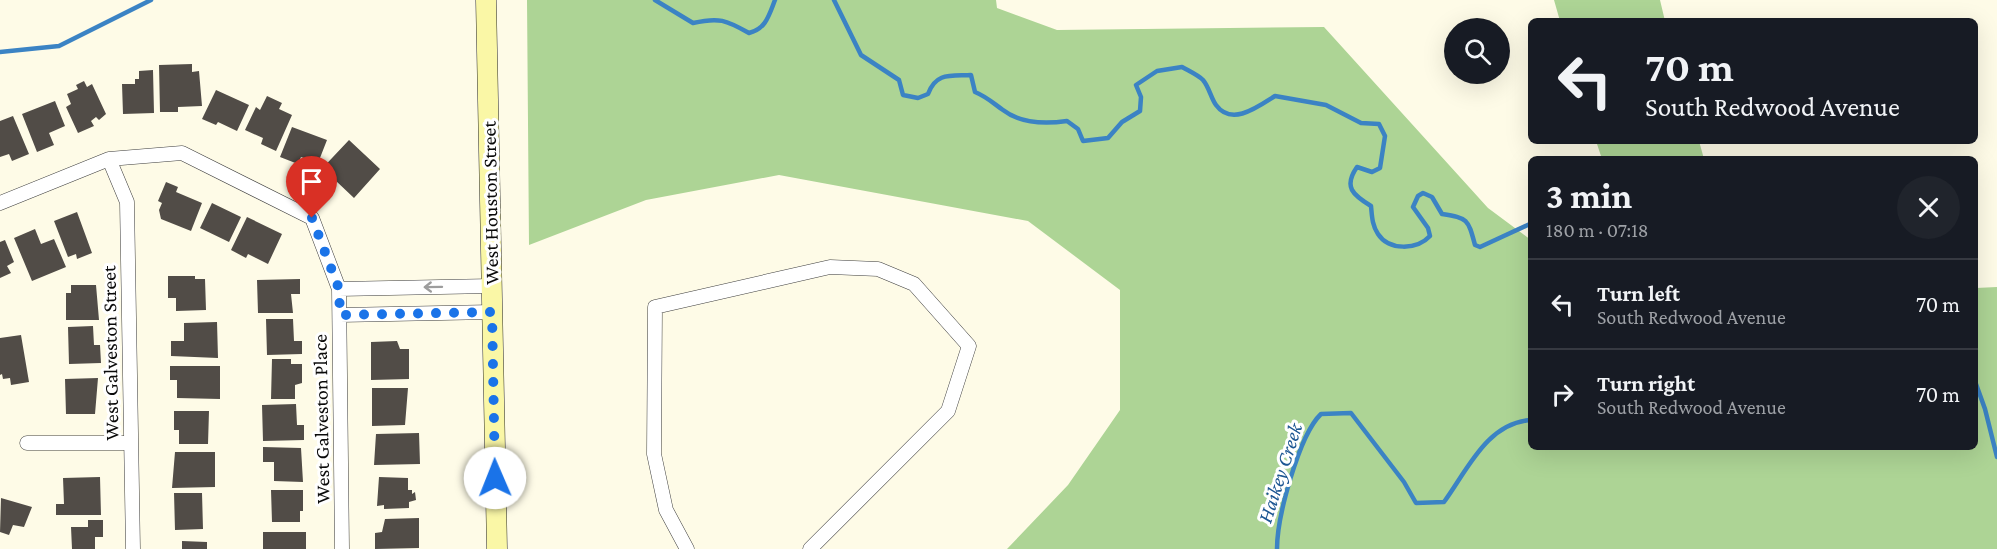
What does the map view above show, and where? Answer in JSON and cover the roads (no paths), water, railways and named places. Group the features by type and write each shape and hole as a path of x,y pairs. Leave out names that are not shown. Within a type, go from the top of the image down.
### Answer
{"main road":[{"name":"West Houston Street","path":"486,0 497,549"}],"street":[{"name":"West Galveston Place","path":"0,202 109,159 182,153 312,218 339,289 342,549"},
{"name":"West Galveston Street","path":"109,159 127,202 133,549"},
{"path":"687,549 666,510 654,454 655,307 830,267 878,269 914,284 969,346 948,411 810,549"},
{"path":"339,289 491,286"},
{"path":"340,315 492,312"},
{"path":"27,443 131,443"}],"waterway":[{"path":"0,52 59,46 151,0"},
{"path":"655,0 693,23 709,20 722,21 749,33 763,25 775,0"},
{"path":"834,0 861,55 899,80 903,95 918,98 928,94 931,87 940,79 971,75 975,92 1010,115 1034,122 1067,121 1078,129 1083,141 1108,138 1122,122 1140,111 1141,97 1136,85 1157,71 1182,67 1203,80 1216,105 1222,111 1230,114 1246,112 1275,96 1326,105 1361,123 1379,124 1385,136 1380,168 1372,172 1357,167 1351,185 1355,194 1371,206 1376,231 1383,240 1389,243 1403,247 1411,246 1430,236 1428,228 1413,207 1418,196 1423,193 1432,197 1442,214 1466,221 1475,245 1480,247 1528,225"},
{"name":"Haikey Creek","path":"1978,390 1997,457"},
{"name":"Haikey Creek","path":"1277,549 1285,498 1297,458 1305,439 1321,414 1351,413 1404,482 1416,503 1444,502 1470,463 1490,439 1502,429 1528,421"}]}
